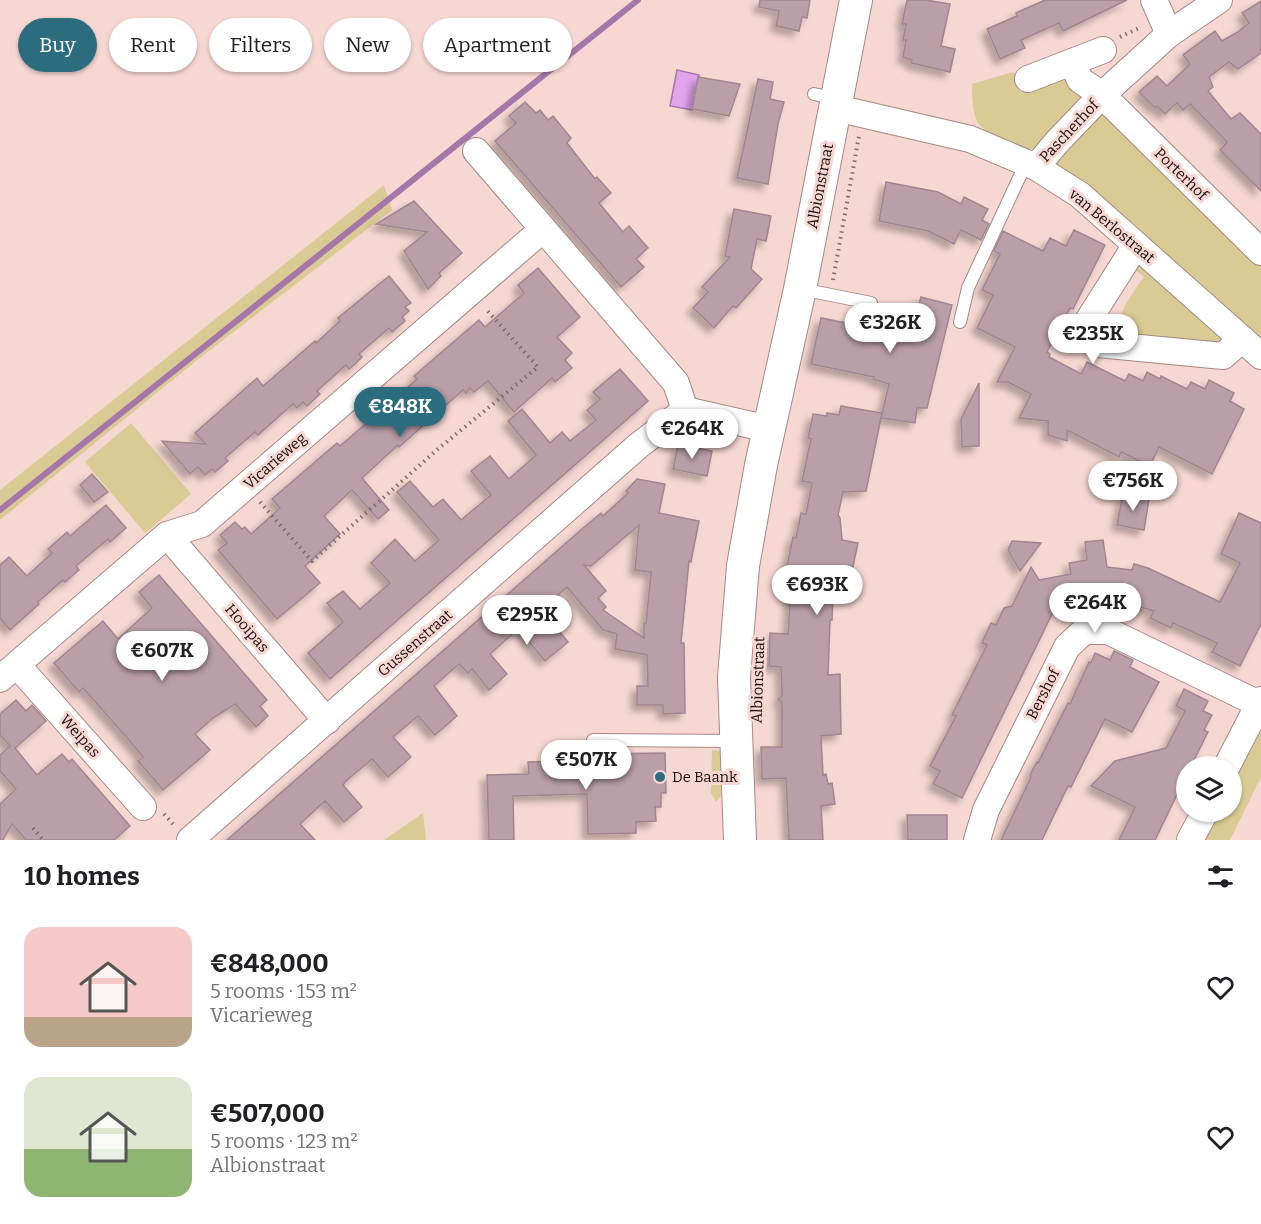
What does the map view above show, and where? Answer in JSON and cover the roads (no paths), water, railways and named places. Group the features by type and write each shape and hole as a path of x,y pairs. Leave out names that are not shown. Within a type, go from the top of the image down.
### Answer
{"street":[{"path":"1154,0 1169,34"},
{"name":"Pascherhof","path":"1031,165 1102,95 1169,34 1219,0"},
{"name":"Albionstraat","path":"740,840 734,677 739,599 769,429 800,289 857,3"},
{"path":"1028,79 1103,50"},
{"name":"Pascherhof","path":"1072,62 1080,80 1102,95"},
{"name":"Porterhof","path":"1102,95 1261,252"},
{"name":"van Berlostraat","path":"838,104 969,139 1031,165 1080,195 1261,356"},
{"path":"476,151 676,383 685,410 769,429"},
{"name":"Vicarieweg","path":"8,672 167,535 202,524 542,230"},
{"path":"1136,245 1086,324 1098,344 1223,356 1242,339"},
{"name":"Gussenstraat","path":"190,840 638,446 685,410"},
{"name":"Hooipas","path":"167,535 327,721"},
{"name":"Bershof","path":"977,840 986,810 1066,647 1084,631 1108,631 1260,702"},
{"name":"Weipas","path":"8,672 143,807"},
{"path":"1232,756 1260,702"},
{"path":"1190,840 1200,822"}],"lane":[{"path":"960,322 968,288 1031,165"},
{"path":"800,289 871,303"},
{"path":"593,740 736,741"}],"waterway":[{"path":"0,510 638,0"}],"place":[{"name":"De Baank","path":"660,777"}]}
